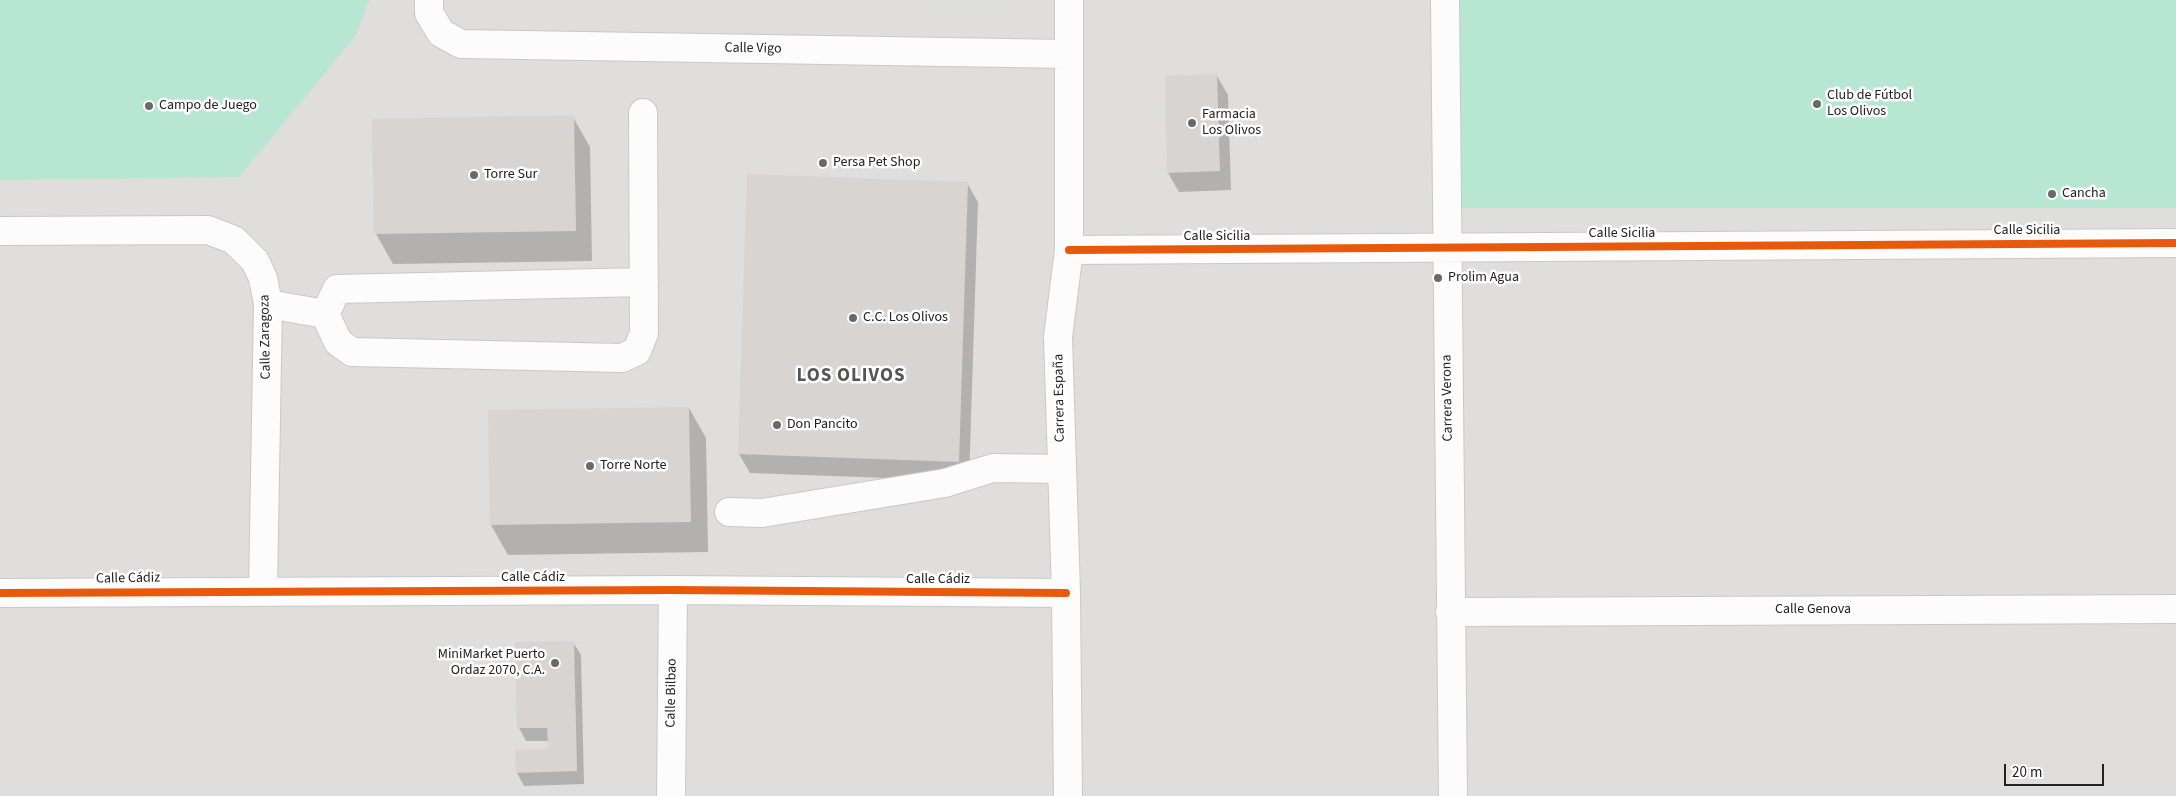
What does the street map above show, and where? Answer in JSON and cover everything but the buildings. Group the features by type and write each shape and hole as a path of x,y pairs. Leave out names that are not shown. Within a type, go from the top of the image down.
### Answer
{"street":[{"name":"Calle Vigo","path":"429,0 429,13 441,33 461,44 1068,54"},
{"name":"Carrera España","path":"1068,796 1066,593 1058,337 1069,250 1069,0"},
{"name":"Carrera Verona","path":"1445,0 1453,796"},
{"path":"643,113 644,282 644,333 637,351 622,358 352,352 338,342 326,314 329,301 337,289 644,282"},
{"name":"Calle Zaragoza","path":"0,231 208,230 234,240 255,261 263,278 268,304 263,590"},
{"name":"Calle Sicilia","path":"1069,250 2176,243"},
{"path":"268,304 326,314"},
{"path":"729,512 762,513 945,483 993,468 1062,470"},
{"name":"Calle Cádiz","path":"0,593 263,590 673,590 1066,593"},
{"name":"Calle Bilbao","path":"671,796 673,590"},
{"name":"Calle Genova","path":"1450,612 2176,609"}],"shaded area":[{"path":"0,0 2176,0 2176,796 0,796"},
{"path":"691,0 1013,0 1012,17 691,2"}],"green space":[{"name":"Campo de Juego","path":"0,0 369,0 356,35 239,177 0,180"},
{"name":"Club de Fútbol Los Olivos","path":"1459,0 2176,0 2176,208 1458,208"}],"cycle path":[{"path":"1069,250 2176,243"},
{"path":"0,593 673,590 1066,593"}],"place":[{"name":"Club de Fútbol Los Olivos","path":"1817,104"},
{"name":"Campo de Juego","path":"149,106"},
{"name":"Farmacia Los Olivos","path":"1192,123"},
{"name":"Persa Pet Shop","path":"823,163"},
{"name":"Torre Sur","path":"474,175"},
{"name":"Cancha","path":"2052,194"},
{"name":"Prolim Agua","path":"1438,278"},
{"name":"C.C. Los Olivos","path":"853,318"},
{"name":"Don Pancito","path":"777,425"},
{"name":"Torre Norte","path":"590,466"},
{"name":"MiniMarket Puerto Ordaz 2070, C.A.","path":"555,663"}],"district":[{"name":"LOS OLIVOS","path":"851,377"}]}
